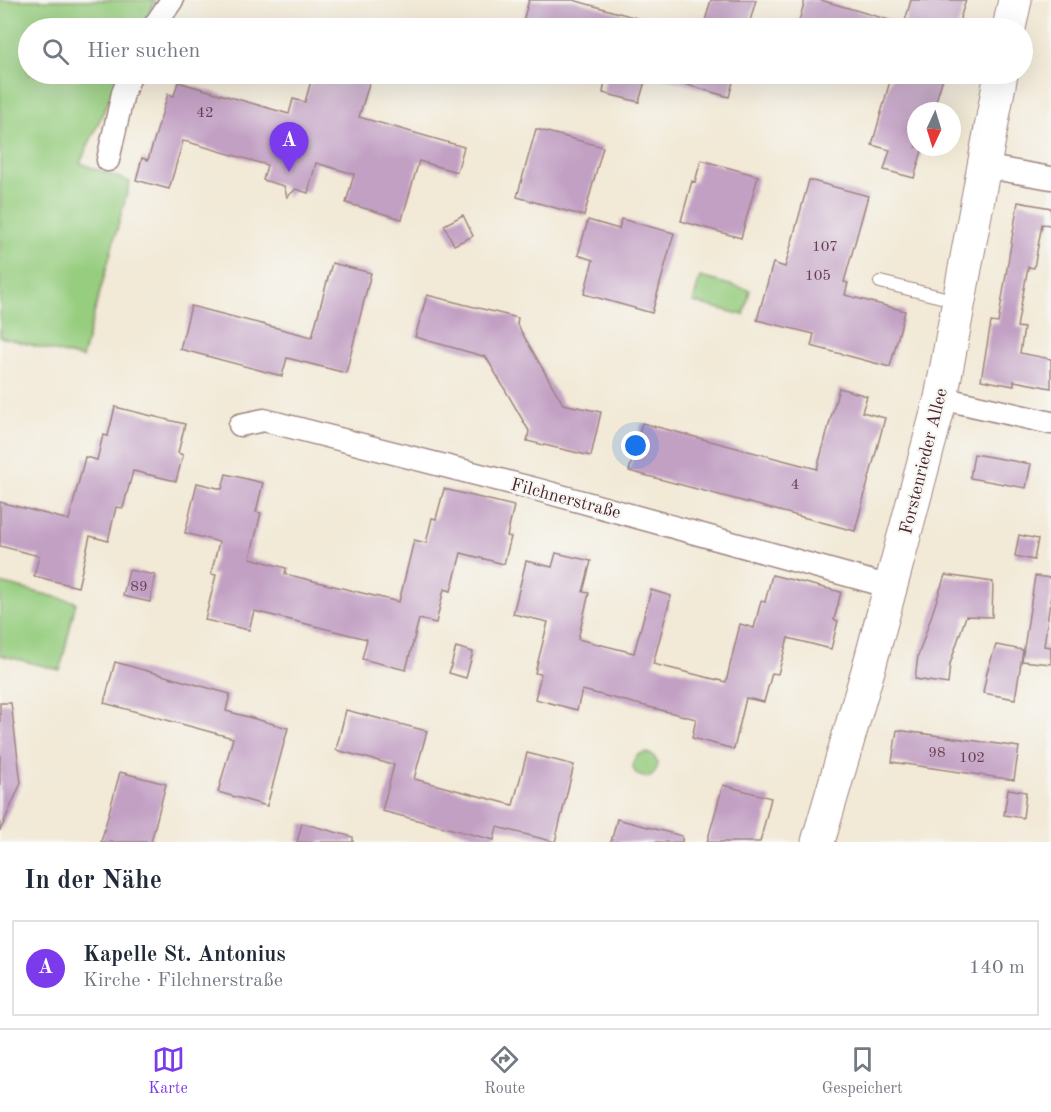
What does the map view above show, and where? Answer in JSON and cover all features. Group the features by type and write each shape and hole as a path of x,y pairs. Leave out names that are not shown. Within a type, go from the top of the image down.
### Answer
{"street":[{"path":"160,18 172,0"},
{"path":"1012,18 1015,0"},
{"path":"108,160 127,84"},
{"name":"Forstenrieder Allee","path":"818,842 891,587 941,398 999,84"},
{"path":"982,166 1051,178"},
{"path":"941,398 1051,423"},
{"name":"Filchnerstraße","path":"240,425 264,420 539,490 891,587"}],"lane":[{"path":"880,282 958,301"}],"green space":[{"path":"0,0 155,0 147,18 18,18 18,84 116,84 80,163 130,182 82,358 0,337"},
{"path":"700,277 750,290 744,315 693,302"},
{"path":"0,583 76,602 60,670 0,655"},
{"path":"645,753 654,756 657,765 654,774 645,777 636,774 633,765 636,756"}],"building":[{"path":"529,0 573,0 637,18 524,18"},
{"path":"711,0 756,0 751,18 706,18"},
{"path":"805,0 821,0 882,18 800,18"},
{"path":"911,0 966,0 960,18 906,18"},
{"path":"177,84 185,84 289,114 293,99 305,102 310,84 369,84 359,117 464,147 457,172 419,161 402,219 346,203 354,174 316,163 308,193 296,189 287,197 284,186 263,180 267,165 183,141 169,189 136,180 142,158 148,160 168,94 174,96"},
{"path":"604,84 644,84 639,102 603,93"},
{"path":"684,84 732,84 729,97"},
{"path":"889,84 941,84 936,102 907,102 907,156 920,156 914,178 884,170 890,150 872,145"},
{"path":"536,129 603,147 584,216 517,197"},
{"path":"701,160 758,176 741,238 681,221 692,181 695,182"},
{"path":"809,180 868,196 844,282 848,283 845,295 905,311 890,367 811,346 814,334 757,320 773,263 785,267"},
{"path":"1018,202 1051,208 1051,225 1042,224 1034,268 1028,267 1017,327 1024,328 1020,353 1051,359 1051,388 1014,381 1014,386 981,380 991,322 998,323"},
{"path":"463,215 473,236 454,245 444,225"},
{"path":"621,219 674,233 652,313 584,294 593,260 578,255 588,220 619,229"},
{"path":"332,263 371,273 346,373 287,358 282,376 180,349 191,306 312,337"},
{"path":"427,295 518,318 517,324 563,404 601,412 591,456 527,441 529,431 486,357 415,337"},
{"path":"839,388 867,396 862,412 885,418 855,531 629,471 642,423 817,469"},
{"path":"115,407 185,424 178,453 183,455 176,481 133,471 123,508 116,507 108,541 90,536 78,587 34,576 39,556 0,546 0,502 69,520 85,457 97,460 103,435 108,436"},
{"path":"974,454 1031,464 1026,488 970,478"},
{"path":"226,474 263,483 256,512 261,513 250,558 286,568 285,574 399,602 414,540 426,543 432,518 436,519 444,489 514,506 507,536 511,537 504,564 461,553 451,591 444,589 436,623 419,619 406,670 362,659 367,639 254,611 249,630 205,620 216,575 211,574 219,542 185,533 197,483 222,489"},
{"path":"1019,535 1038,539 1034,560 1015,556"},
{"path":"556,553 591,561 583,592 589,593 578,639 634,653 651,590 671,596 653,664 726,682 740,624 754,628 761,601 765,602 772,575 841,592 834,620 838,621 831,649 788,638 778,674 772,673 764,702 746,698 734,749 692,738 696,719 582,690 577,710 535,699 541,674 535,673 548,622 513,614 526,561 552,567"},
{"path":"129,570 155,575 150,602 123,596"},
{"path":"945,575 993,582 992,617 966,616 950,664 948,684 915,679 918,656"},
{"path":"1035,576 1051,578 1044,646 1051,647 1051,664 1022,661"},
{"path":"996,645 1023,650 1015,699 983,693"},
{"path":"456,647 473,652 466,678 449,673"},
{"path":"115,662 230,694 226,711 288,728 267,806 218,792 233,738 104,703"},
{"path":"0,703 11,703 21,783 0,831"},
{"path":"346,710 427,731 414,779 513,805 527,753 574,765 555,842 497,827 494,840 382,811 394,765 336,750"},
{"path":"897,730 1019,747 1014,780 892,762"},
{"path":"120,772 166,784 151,842 101,842"},
{"path":"723,785 771,798 760,842 707,842"},
{"path":"1008,789 1026,792 1023,818 1004,815"},
{"path":"617,819 682,836 682,842 611,842"},
{"path":"302,823 353,837 353,842 297,842"}],"place":[{"name":"Kapelle St. Antonius","path":"289,172"}]}
